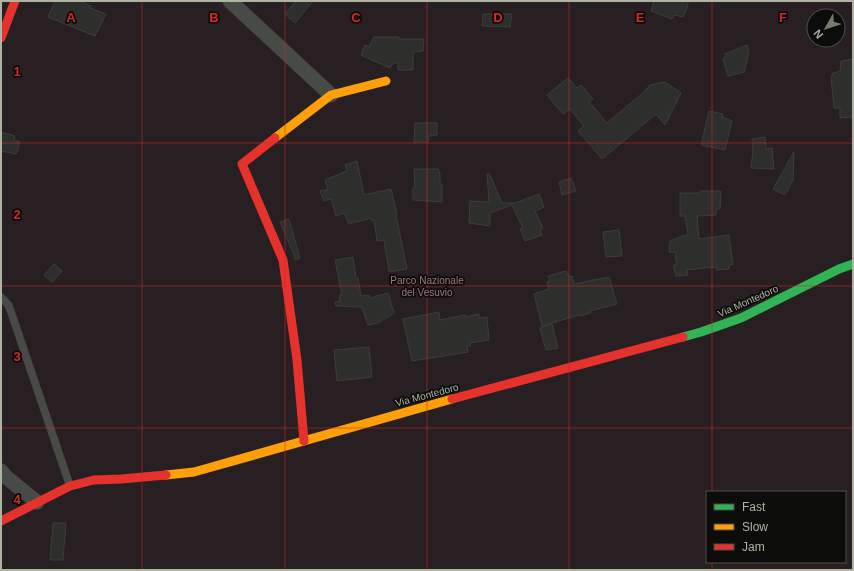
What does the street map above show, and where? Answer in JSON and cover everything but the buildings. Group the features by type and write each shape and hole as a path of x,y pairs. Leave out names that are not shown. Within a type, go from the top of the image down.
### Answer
{"street":[{"path":"1,38 15,1"},
{"path":"230,1 331,95"},
{"path":"304,441 297,360 283,260 242,164 331,95 386,81"},
{"name":"Via Montedoro","path":"1,521 70,486 94,480 194,472 404,412 701,332 741,318 838,269 853,264"},
{"path":"1,471 6,477 37,502"}],"lane":[{"path":"1,298 9,306 70,486"}],"green space":[{"name":"Parco Nazionale del Vesuvio","path":"1,1 853,1 853,570 1,570"}],"traffic: fast":[{"path":"683,337 741,318 839,269 853,264"}],"traffic: slow":[{"path":"275,138 331,95 386,81"},
{"path":"166,475 194,472 452,399"}],"traffic: jam":[{"path":"1,38 15,1"},
{"path":"275,138 242,164 283,260 297,360 304,441"},
{"path":"452,399 683,337"},
{"path":"1,521 70,486 94,480 166,475"}]}
